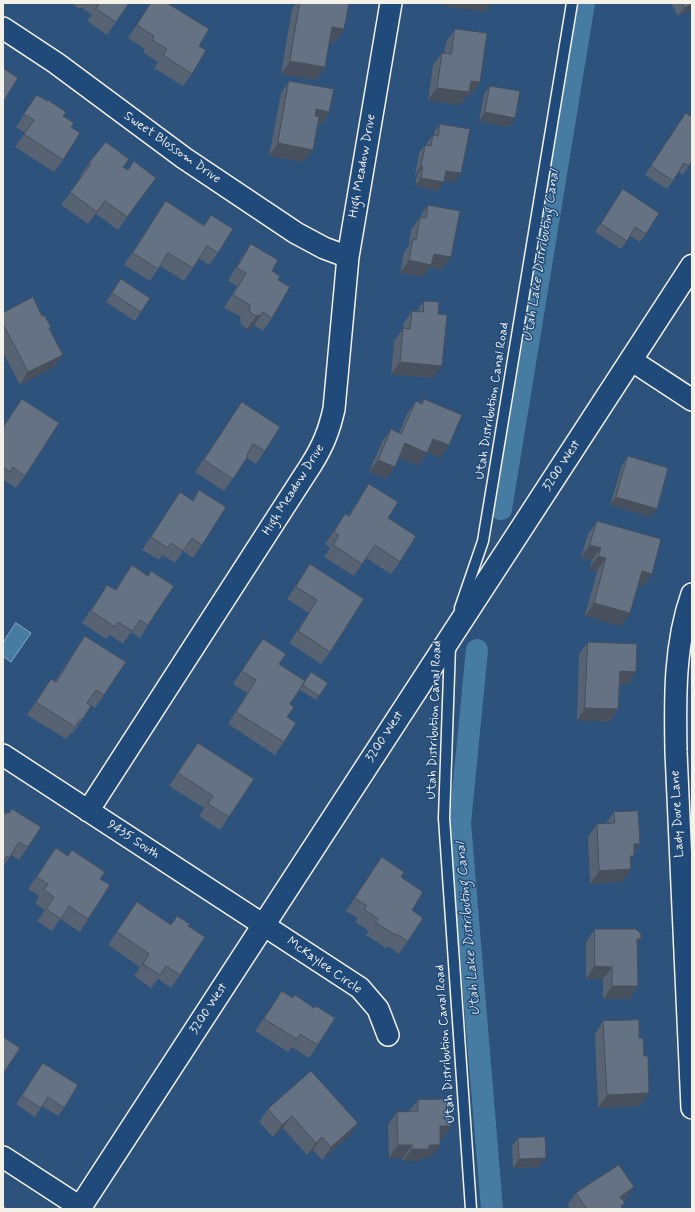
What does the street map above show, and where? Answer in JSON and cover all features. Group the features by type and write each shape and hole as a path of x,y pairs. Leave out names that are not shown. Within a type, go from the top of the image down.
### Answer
{"street":[{"name":"High Meadow Drive","path":"88,811 322,448 330,429 334,409 348,257 391,3"},
{"name":"Sweet Blossom Drive","path":"3,28 56,63 184,158 296,233 324,248 348,257"},
{"name":"3200 West","path":"81,1208 692,266"},
{"path":"631,360 692,400"},
{"name":"Lady Dove Lane","path":"692,594 680,638 676,674 683,702 676,760 692,1108"},
{"name":"9435 South","path":"3,755 264,926"},
{"name":"McKaylee Circle","path":"264,926 360,988 378,1009 388,1035"},
{"path":"3,1156 81,1208"}],"lane":[{"name":"Utah Distribution Canal Road","path":"471,1209 444,818 451,636 483,541 572,3"}],"water":[{"path":"16,623 31,633 11,662 3,656 3,643"}],"building":[{"path":"100,3 129,3 116,22 96,9"},
{"path":"151,3 167,3 209,29 199,46 206,50 192,74 163,55 167,49 152,40 154,36 137,25"},
{"path":"300,3 349,3 344,29 332,27 325,67 290,61"},
{"path":"682,3 692,3 692,4 685,7"},
{"path":"455,29 487,33 480,82 471,81 469,92 437,88 442,53 451,54"},
{"path":"3,68 18,78 3,102"},
{"path":"289,81 334,89 329,112 316,109 315,116 319,117 313,150 278,143"},
{"path":"490,86 520,91 515,118 485,112"},
{"path":"37,95 47,101 48,100 66,112 63,116 74,123 71,127 80,133 63,160 24,134 34,120 24,114"},
{"path":"686,113 692,117 692,161 689,166 684,163 673,181 651,166"},
{"path":"440,124 470,129 461,173 446,171 444,182 421,178 423,167 421,166 425,145 431,146 433,135 438,136"},
{"path":"106,142 129,159 123,167 128,170 134,161 156,178 127,217 105,201 97,212 70,192 91,164 89,163"},
{"path":"623,189 659,213 646,234 635,227 627,241 601,224"},
{"path":"166,201 204,226 211,215 233,229 218,253 207,246 193,268 168,253 158,269 133,253"},
{"path":"428,205 460,211 451,257 434,254 431,265 409,260 413,239 416,240 420,217 426,218"},
{"path":"251,244 278,260 272,271 280,276 278,280 290,287 272,318 263,312 261,315 256,316 250,312 250,305 233,295 246,273 237,268"},
{"path":"121,279 150,298 141,312 112,293"},
{"path":"33,297 42,316 44,315 51,327 49,328 63,355 28,372 3,324 3,313"},
{"path":"424,301 439,302 438,314 447,315 442,366 400,362 403,328 410,329 412,311 423,312"},
{"path":"22,399 59,423 25,476 13,467 10,472 3,467 3,428"},
{"path":"424,399 462,415 449,445 433,439 427,453 405,443 395,467 378,460 391,429 401,434 416,401 422,404"},
{"path":"242,402 280,427 265,451 253,444 247,455 248,456 233,479 204,460"},
{"path":"628,456 668,468 657,509 616,497"},
{"path":"369,484 398,502 388,518 416,536 400,562 375,545 362,564 333,545 339,535 334,532 345,514 349,516"},
{"path":"199,490 226,507 202,545 192,538 183,551 171,543 168,548 151,537 180,492 193,501"},
{"path":"597,521 661,539 652,574 642,571 630,613 594,603 606,558 598,556 601,548 590,545"},
{"path":"310,564 364,599 330,652 298,631 317,600 296,587"},
{"path":"132,565 148,576 151,571 174,586 148,625 140,620 132,631 118,622 115,627 91,611 107,585 116,590"},
{"path":"85,636 126,662 104,695 96,690 87,703 91,706 82,720 80,719 75,727 36,702 51,679 56,682"},
{"path":"263,639 286,654 279,664 305,681 290,704 294,707 287,717 296,723 284,742 236,712 256,680 242,671"},
{"path":"588,642 637,644 636,672 620,671 618,709 585,708"},
{"path":"311,672 328,683 319,696 303,685"},
{"path":"198,743 254,779 229,817 208,804 213,796 178,773"},
{"path":"12,809 41,827 28,847 19,842 9,858 7,856 3,862 3,812 6,814 8,812 9,813"},
{"path":"638,811 640,844 634,844 634,856 630,856 631,869 599,871 597,824 615,823 614,812"},
{"path":"56,848 68,856 72,850 105,872 100,879 110,885 88,919 69,906 61,919 46,909 54,897 44,890 48,884 37,877"},
{"path":"382,857 404,872 401,877 423,892 412,910 423,918 408,941 396,934 395,935 375,922 378,919 364,909 367,906 355,898"},
{"path":"137,902 171,925 177,916 190,924 188,926 205,937 180,975 166,966 160,975 143,964 149,954 117,932"},
{"path":"595,929 636,929 641,934 641,939 637,939 638,986 612,986 612,967 595,966"},
{"path":"282,991 293,998 295,995 314,1008 316,1006 335,1018 318,1045 300,1034 297,1039 264,1019"},
{"path":"639,1020 639,1038 643,1038 644,1056 648,1056 649,1093 607,1095 603,1021"},
{"path":"3,1037 20,1048 3,1074"},
{"path":"43,1063 78,1085 64,1108 48,1097 41,1108 22,1096"},
{"path":"311,1071 358,1123 331,1147 322,1137 316,1143 292,1116 282,1125 268,1109"},
{"path":"450,1099 451,1126 440,1126 440,1145 429,1145 429,1149 412,1149 412,1145 398,1145 397,1112 418,1111 418,1100"},
{"path":"545,1137 546,1158 519,1159 518,1138"},
{"path":"619,1165 634,1187 620,1197 625,1203 621,1206 623,1209 587,1209 576,1193"}],"waterway":[{"name":"Utah Lake Distributing Canal","path":"501,509 584,3"},
{"name":"Utah Lake Distributing Canal","path":"477,650 460,823 492,1209"}]}
